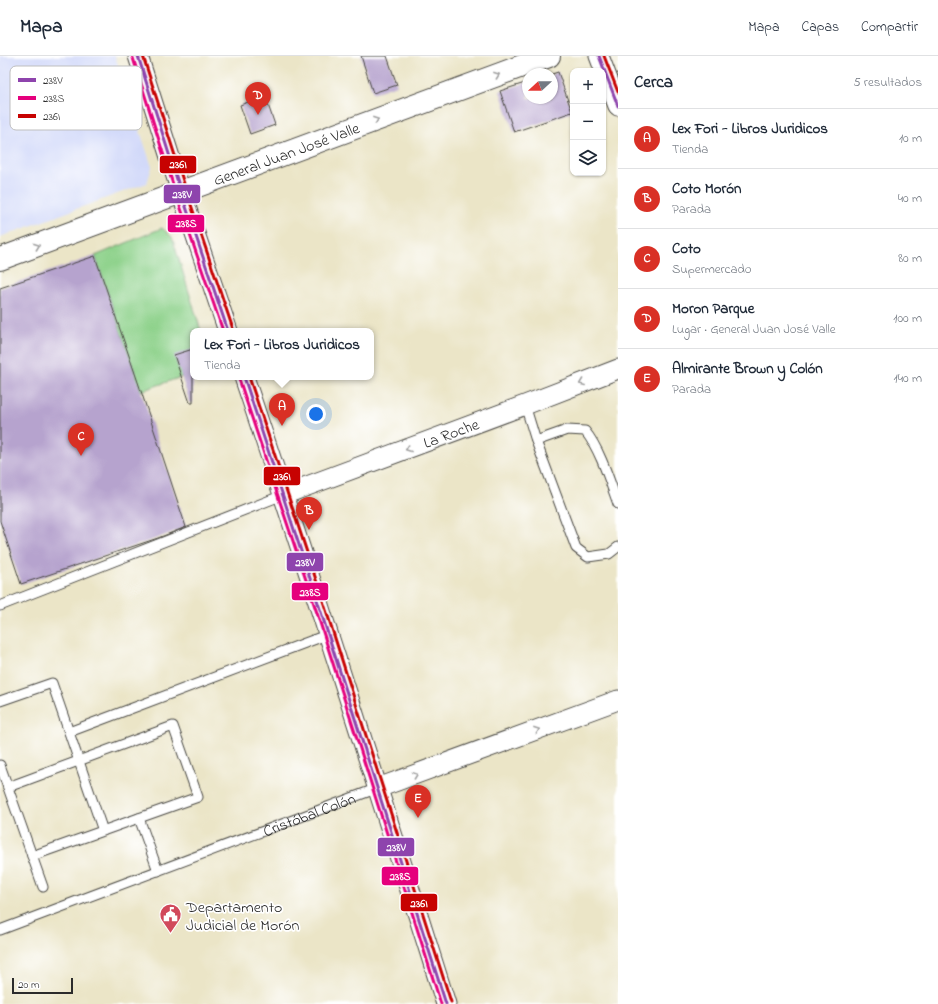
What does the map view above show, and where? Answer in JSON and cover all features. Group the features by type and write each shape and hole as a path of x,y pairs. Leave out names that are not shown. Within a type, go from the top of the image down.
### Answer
{"street":[{"path":"138,56 141,66"},
{"name":"General Juan José Valle","path":"0,259 550,56"},
{"path":"599,56 618,106"},
{"path":"142,68 227,328"},
{"name":"La Roche","path":"284,495 618,369"},
{"path":"245,380 329,634 446,1004"},
{"name":"Cristóbal Colón","path":"378,788 618,700"}],"lane":[{"path":"525,405 536,441 576,548 588,557 609,554 618,547"},
{"path":"536,441 567,430 585,431 591,438 599,455 618,504"},
{"path":"0,606 284,495"},
{"path":"69,732 329,634"},
{"path":"0,701 52,683 103,830"},
{"path":"8,787 173,726 198,797 32,856"},
{"path":"0,765 43,887"},
{"name":"Cristóbal Colón","path":"0,930 378,788"},
{"path":"139,818 158,871"}],"shaded area":[{"path":"0,56 115,56 118,66 10,66 10,130 140,130 152,167 147,183 0,237"}],"green space":[{"path":"162,228 172,237 200,328 190,328 190,374 141,391 95,256"}],"building":[{"path":"361,56 387,56 397,85 373,93"},
{"path":"558,72 570,106 570,113 514,132 500,91 522,84 522,104 558,104"},
{"path":"265,96 275,125 250,134 240,105"},
{"path":"95,256 186,527 158,538 21,584 0,521 0,288"},
{"path":"190,350 190,380 193,380 193,403 190,403 174,355"}],"transit line":[{"name":"238V","path":"138,56 141,66"},
{"name":"236I","path":"143,56 233,328"},
{"name":"238V","path":"599,56 618,106"},
{"name":"236I","path":"604,56 618,92"},
{"name":"238S","path":"133,58 136,66"},
{"name":"238V","path":"142,69 181,192 227,328"},
{"name":"238S","path":"142,86 176,194 222,328"},
{"name":"238S","path":"239,380 317,613 441,1004"},
{"name":"238V","path":"245,380 321,612 446,1004"},
{"name":"236I","path":"250,380 326,610 451,1002"}],"place":[{"name":"Moron Parque","path":"258,115"},
{"name":"Lex Fori - Libros Juridicos","path":"282,426"},
{"name":"Coto","path":"81,456"},
{"name":"Coto Morón","path":"309,530"},
{"name":"Almirante Brown y Colón","path":"418,818"},
{"name":"Departamento Judicial de Morón","path":"171,934"}]}
